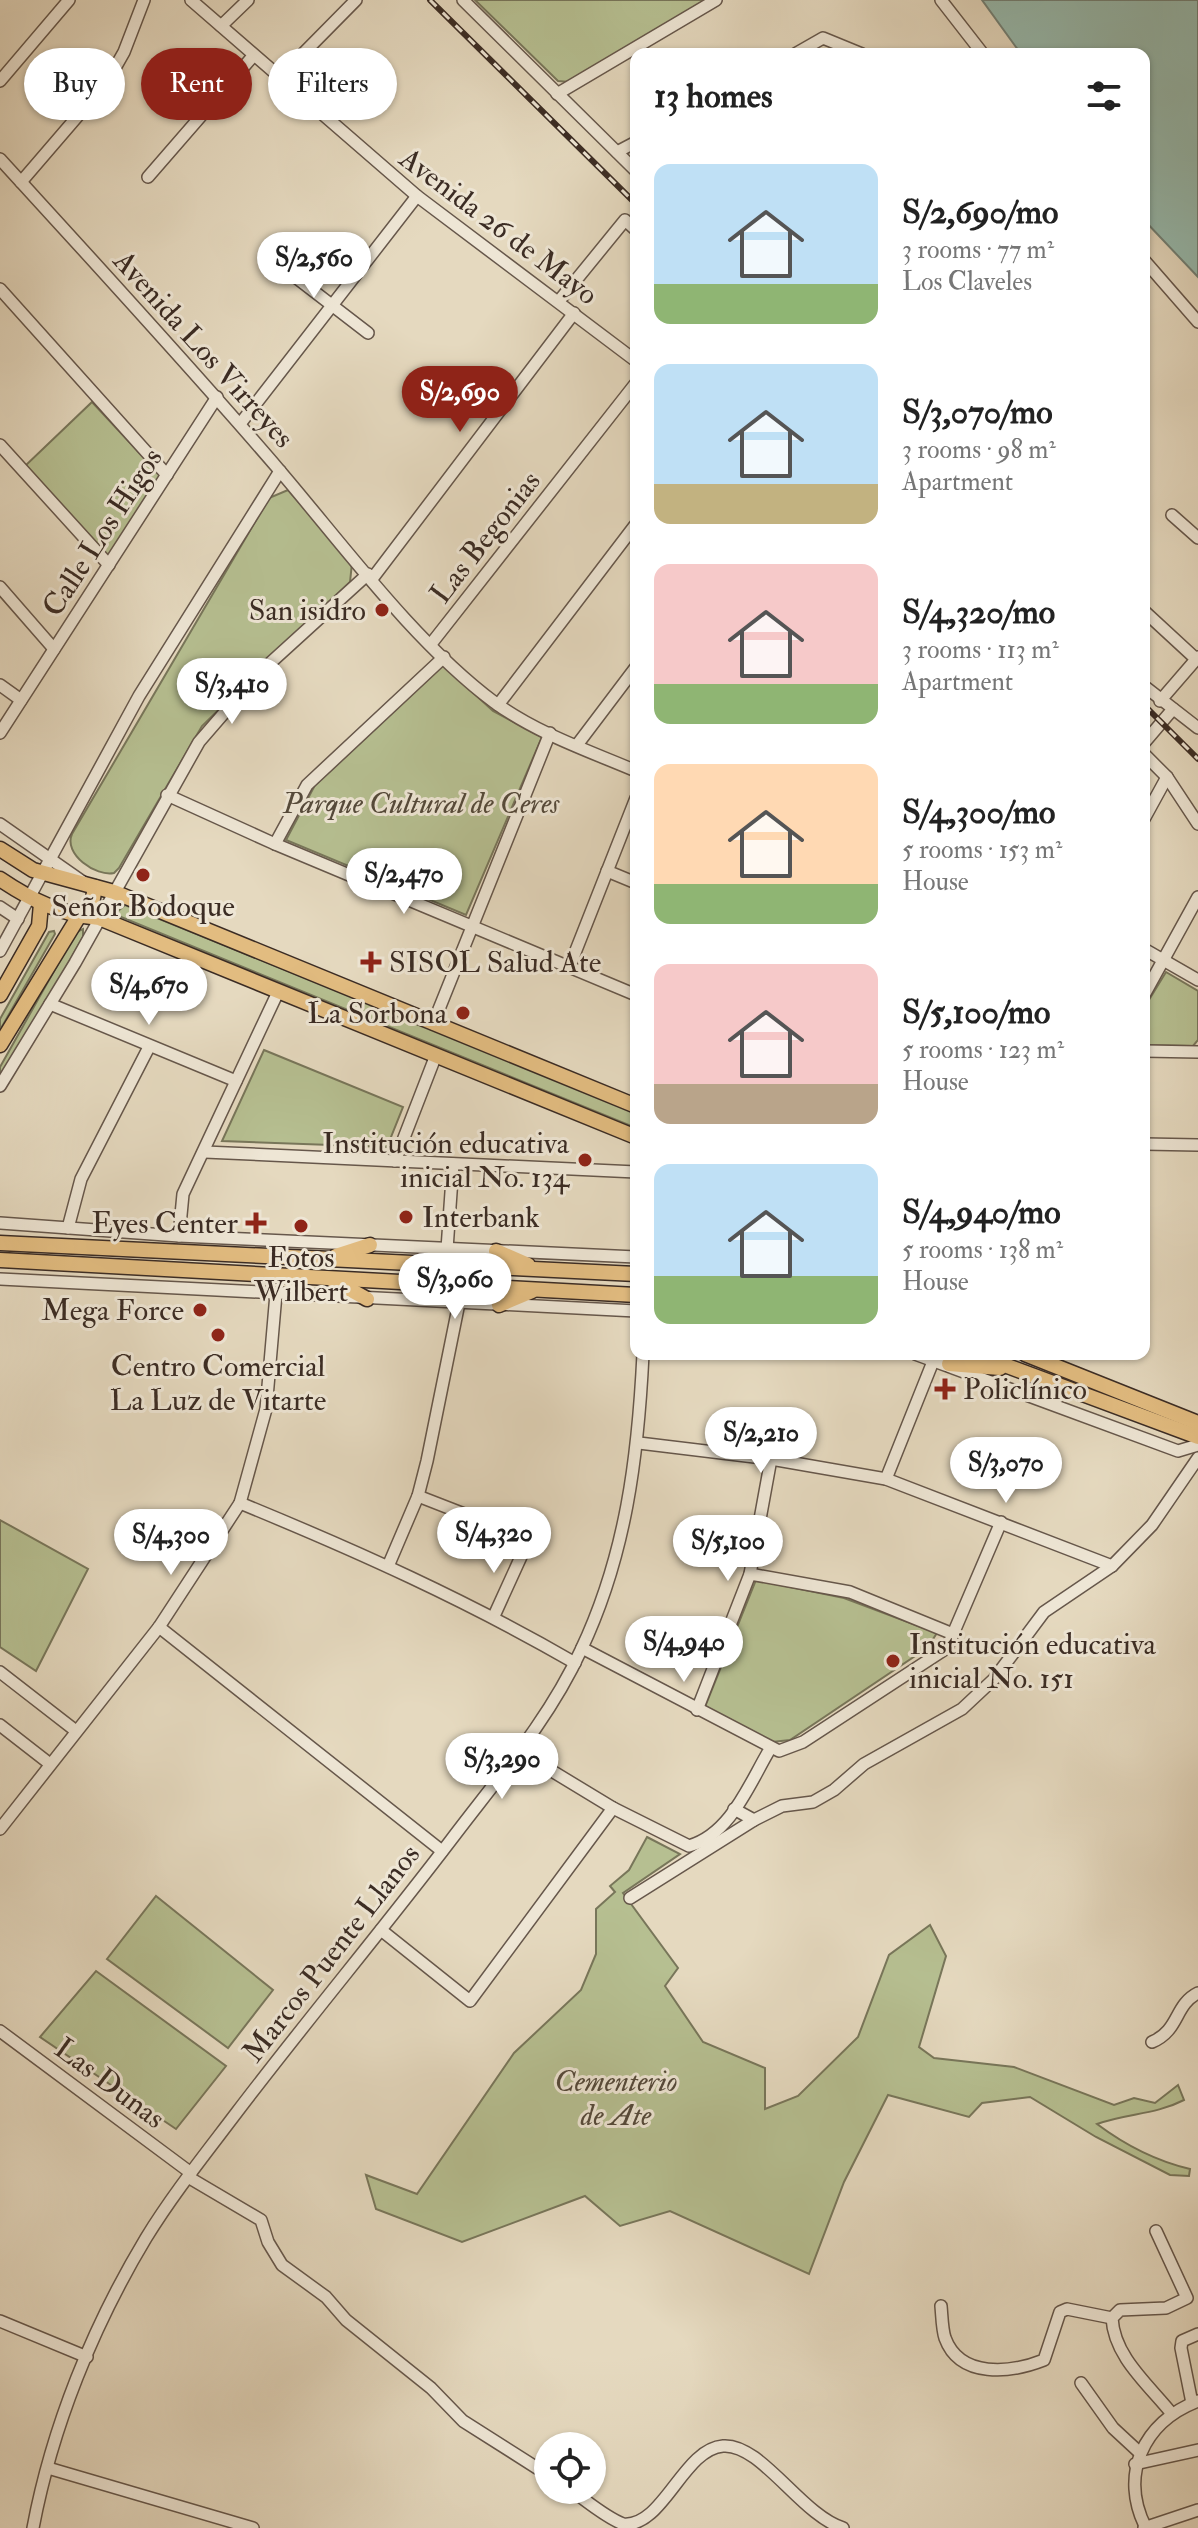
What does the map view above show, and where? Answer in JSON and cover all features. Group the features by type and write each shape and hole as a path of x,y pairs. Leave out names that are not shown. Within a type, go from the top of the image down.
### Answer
{"main road":[{"path":"0,849 42,873 114,892 630,1104"},
{"path":"0,879 35,901 79,916 99,918 630,1135"},
{"path":"0,1045 79,916 92,904 91,886"},
{"path":"0,995 39,926 35,901"},
{"path":"0,1243 630,1274"},
{"path":"328,1259 370,1245"},
{"path":"496,1251 536,1269"},
{"path":"0,1260 630,1295"},
{"path":"327,1277 367,1299"},
{"path":"499,1305 537,1288"},
{"path":"992,1360 1198,1437"},
{"path":"1040,1360 1198,1423"},
{"path":"949,1364 1017,1369"}],"street":[{"path":"0,81 69,0"},
{"path":"21,182 107,82 124,52 144,0"},
{"name":"Avenida 26 de Mayo","path":"191,0 268,69"},
{"path":"221,26 248,0"},
{"path":"309,48 356,0"},
{"path":"463,0 630,165"},
{"path":"635,48 716,0"},
{"path":"941,0 978,48"},
{"path":"806,48 823,38 847,48"},
{"path":"557,94 630,51"},
{"path":"148,177 253,56"},
{"name":"Avenida 26 de Mayo","path":"328,120 417,196 630,356"},
{"path":"617,152 630,145"},
{"name":"Avenida Los Virreyes","path":"0,159 217,397 370,576 444,657 498,705 550,733 630,768"},
{"path":"240,424 417,196"},
{"path":"559,301 625,220 630,225"},
{"path":"1150,267 1198,322"},
{"path":"294,276 368,333"},
{"path":"0,289 167,475"},
{"path":"0,1086 199,742 226,707 370,576 574,313"},
{"name":"Las Begonias","path":"431,644 630,391"},
{"name":"Calle Los Higos","path":"0,733 217,397"},
{"path":"0,445 109,565"},
{"path":"0,951 18,919 35,901 42,873 139,696 280,471"},
{"path":"1172,515 1198,538"},
{"path":"498,705 630,532"},
{"path":"0,587 54,649"},
{"path":"1150,616 1197,658 1160,701"},
{"path":"275,844 307,785 444,657"},
{"path":"577,745 630,675"},
{"path":"0,685 21,700"},
{"path":"1150,692 1198,728"},
{"path":"0,708 11,716"},
{"path":"1150,736 1173,709"},
{"path":"433,1024 550,733"},
{"path":"1150,760 1167,777 1198,824"},
{"path":"1150,808 1167,777"},
{"path":"167,795 275,844 630,993"},
{"path":"569,968 630,813"},
{"path":"0,824 91,886"},
{"path":"607,871 630,881"},
{"path":"1150,984 1198,897"},
{"path":"0,907 18,919"},
{"path":"1150,952 1198,980"},
{"path":"179,1236 183,1194 278,992"},
{"path":"50,1004 236,1081"},
{"path":"68,1228 81,1179 149,1047"},
{"path":"1150,1051 1198,1052"},
{"path":"395,1161 436,1055"},
{"path":"1150,1144 1198,1145"},
{"path":"205,1152 630,1172"},
{"path":"447,1249 453,1164"},
{"path":"0,1223 179,1236 630,1257"},
{"path":"0,1279 630,1311"},
{"path":"0,1829 159,1627 240,1503 266,1409 276,1294"},
{"path":"389,1564 418,1496 459,1303"},
{"name":"Marcos Puente Llanos","path":"33,2528 48,2468 87,2357 131,2264 190,2175 519,1751 575,1663 613,1568 639,1443 643,1360"},
{"path":"886,1479 934,1360"},
{"path":"937,1360 1178,1451 1198,1445"},
{"path":"639,1443 771,1459 886,1479 1112,1566"},
{"path":"630,1898 754,1820 782,1806 813,1802 834,1790 864,1764 962,1709 994,1679 1044,1612 1112,1566 1152,1525 1198,1458"},
{"path":"697,1710 750,1574 771,1459"},
{"path":"418,1496 518,1535 525,1541 524,1550 494,1616"},
{"path":"240,1503 389,1564 494,1616 575,1663"},
{"path":"582,1648 779,1751 803,1742 947,1648 1001,1522"},
{"path":"750,1574 850,1592 953,1634"},
{"path":"159,1627 442,1851"},
{"path":"0,1672 76,1731"},
{"path":"0,1725 50,1764"},
{"path":"519,1751 613,1808 689,1846 704,1842 718,1831 770,1749"},
{"path":"381,1930 470,2001 613,1808"},
{"path":"734,1809 754,1820"},
{"path":"1152,2042 1168,2035 1184,2004 1198,1993"},
{"name":"Las Dunas","path":"0,2031 190,2175 261,2220 268,2242 282,2265 326,2297 346,2320 431,2388 463,2421 534,2466"},
{"path":"1112,2318 1120,2310 1166,2308 1187,2298 1156,2231"},
{"path":"941,2306 945,2337 959,2359 984,2371 1044,2360 1060,2312 1067,2309 1112,2318"},
{"path":"1112,2318 1120,2349 1172,2414"},
{"path":"0,2321 87,2357"},
{"path":"1198,2334 1182,2341 1181,2348 1195,2402 1172,2414 1153,2431 1137,2458 1134,2492 1145,2528 1198,2510"},
{"path":"1081,2383 1137,2458"},
{"path":"592,2504 623,2525 634,2526 655,2515 701,2455 724,2446 739,2448 759,2460 810,2511 843,2528"},
{"path":"1137,2458 1198,2450"},
{"path":"48,2468 253,2528"}],"green space":[{"path":"475,0 708,0 570,82 558,81"},
{"path":"92,402 161,476 110,556 106,556 25,466"},
{"path":"288,490 352,563 350,582 202,726 119,868 114,873 107,873 90,868 72,849 72,834 269,498"},
{"name":"Parque Cultural de Ceres","path":"443,665 493,711 542,737 466,915 286,840 315,785"},
{"path":"125,905 630,1110 630,1126 121,917 117,912"},
{"path":"83,929 83,937 0,1085 0,1067 76,932"},
{"path":"54,931 0,1030 0,1019 49,932"},
{"path":"1166,972 1198,991 1198,1040 1193,1046 1150,1045 1150,998"},
{"path":"264,1050 403,1107 387,1147 222,1141"},
{"path":"0,1520 88,1569 36,1671 0,1647"},
{"path":"756,1580 844,1598 937,1633 927,1648 790,1740 772,1742 705,1707"},
{"name":"Cementerio de Ate","path":"647,1837 680,1854 623,1893 678,1968 665,1986 703,2042 765,2068 765,2109 798,2096 858,2037 889,1955 930,1925 946,1956 919,2047 934,2058 1014,2067 1114,2105 1134,2098 1155,2103 1178,2085 1184,2100 1162,2109 1097,2124 1141,2151 1190,2169 1189,2176 1170,2175 1096,2137 1030,2097 982,2103 969,2117 888,2095 844,2182 809,2274 670,2211 620,2226 585,2196 462,2242 376,2209 366,2175 417,2194 514,2053 581,1990 596,1954 596,1909 615,1892 610,1886 629,1870"},
{"path":"156,1896 273,1990 228,2048 107,1959"},
{"path":"96,1971 226,2066 176,2129 40,2037"}],"water":[{"path":"982,0 1198,0 1198,277 1150,226 1150,48 1017,48"}],"railway":[{"path":"430,0 630,198"},
{"path":"1150,711 1198,759"}],"place":[{"name":"San isidro","path":"382,610"},
{"name":"Señor Bodoque","path":"143,875"},
{"name":"SISOL Salud Ate","path":"371,962"},
{"name":"La Sorbona","path":"463,1013"},
{"name":"Institución educativa inicial No. 134","path":"585,1160"},
{"name":"Interbank","path":"406,1217"},
{"name":"Eyes Center","path":"256,1223"},
{"name":"Fotos Wilbert","path":"301,1226"},
{"name":"Mega Force","path":"200,1310"},
{"name":"Centro Comercial La Luz de Vitarte","path":"218,1335"},
{"name":"Policlínico","path":"945,1389"},
{"name":"Institución educativa inicial No. 151","path":"893,1661"}]}
